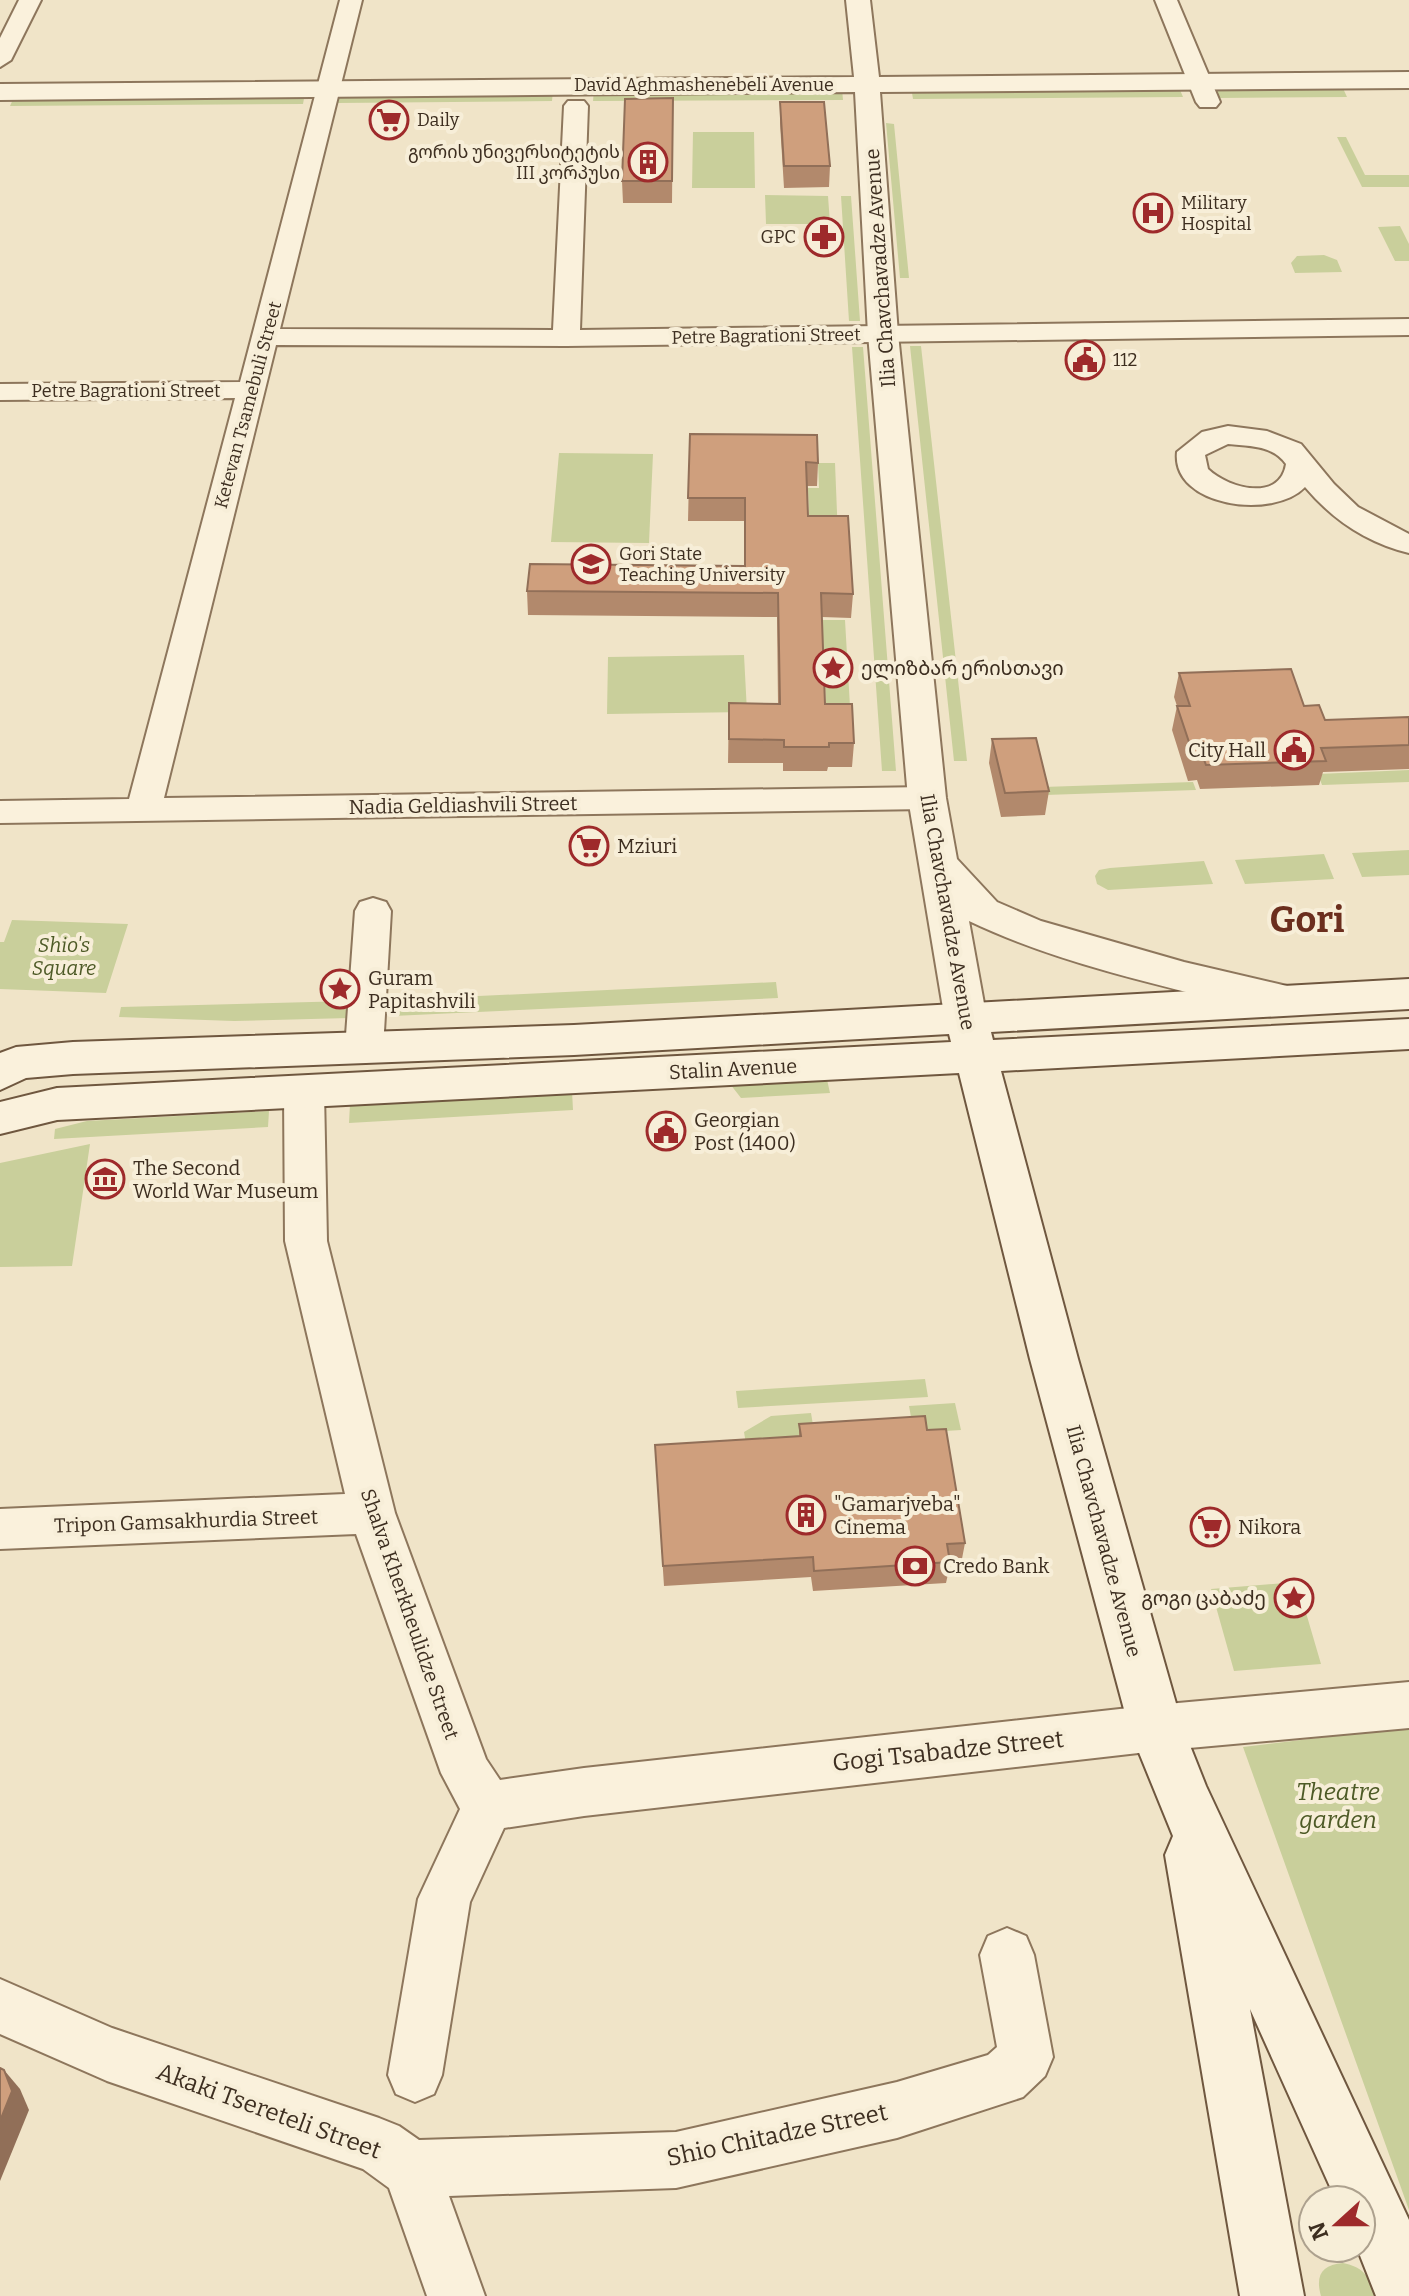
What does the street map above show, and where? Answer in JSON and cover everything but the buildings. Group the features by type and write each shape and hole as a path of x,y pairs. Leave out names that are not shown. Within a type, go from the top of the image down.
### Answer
{"street":[{"path":"0,60 30,0"},
{"name":"Ketevan Tsamebuli Street","path":"144,809 351,0"},
{"name":"Ilia Chavchavadze Avenue","path":"858,0 868,94 883,334 927,798 971,1038 1054,1359 1156,1728 1183,1797 1378,2221 1408,2296"},
{"path":"1166,0 1203,91"},
{"name":"David Aghmashenebeli Avenue","path":"0,92 328,97 1357,91 1409,80"},
{"name":"David Aghmashenebeli Avenue","path":"1357,91 1409,102"},
{"name":"David Aghmashenebeli Avenue","path":"0,110 328,97 576,106 868,94"},
{"path":"566,338 576,106"},
{"name":"Petre Bagrationi Street","path":"266,337 566,338 1409,327"},
{"name":"Petre Bagrationi Street","path":"0,392 252,390"},
{"path":"1327,497 1288,490 1254,497 1218,489 1193,472 1189,462 1191,452 1212,438 1247,435 1281,444 1301,463 1327,497 1366,526 1409,544"},
{"path":"1288,490 1298,483 1303,473 1301,463"},
{"name":"Nadia Geldiashvili Street","path":"0,812 927,798"},
{"path":"937,861 983,912 1027,931 1184,977 1285,1000"},
{"path":"364,1049 373,911"},
{"name":"Stalin Avenue","path":"0,1098 14,1103 57,1104 304,1092 971,1038 1285,1000 1409,994"},
{"name":"Stalin Avenue","path":"0,1074 16,1063 73,1058 364,1049 1409,1034"},
{"name":"Stalin Avenue","path":"0,1046 73,1058"},
{"name":"Shalva Kherkheulidze Street","path":"304,1092 306,1241 372,1513 466,1773 488,1806"},
{"name":"Stalin Avenue","path":"0,1118 57,1104"},
{"name":"Tripon Gamsakhurdia Street","path":"0,1529 372,1513"},
{"name":"Gogi Tsabadze Street","path":"488,1806 584,1792 1156,1728 1409,1705"},
{"name":"Ilia Chavchavadze Avenue","path":"1183,1797 1272,2296"},
{"path":"415,2075 444,1899 488,1806"},
{"name":"Shio Chitadze Street","path":"411,2169 676,2160 897,2110 1004,2078 1026,2057 1007,1955"},
{"name":"Akaki Tsereteli Street","path":"0,2006 107,2054 379,2146 411,2169"},
{"path":"411,2169 456,2296"}],"green space":[{"path":"1341,84 1347,97 1218,98 1213,85"},
{"path":"1178,85 1183,97 913,99 911,87"},
{"path":"842,89 843,100 593,101 594,90"},
{"path":"553,90 552,101 337,103 339,92"},
{"path":"305,93 303,104 10,106 15,95"},
{"path":"886,123 894,124 909,278 900,278"},
{"path":"693,132 754,132 755,188 692,188"},
{"path":"1337,137 1346,137 1365,175 1409,175 1409,187 1362,187"},
{"path":"765,195 828,196 830,224 766,224"},
{"path":"841,196 851,196 860,321 849,321"},
{"path":"1400,226 1409,244 1409,261 1395,261 1378,227"},
{"path":"1324,255 1337,260 1342,272 1295,273 1291,263 1297,256"},
{"path":"910,346 921,346 967,761 954,761"},
{"path":"852,347 863,347 896,771 882,771"},
{"path":"559,453 653,454 649,543 551,542"},
{"path":"818,463 835,463 838,537 810,537 808,488 819,488"},
{"path":"822,620 845,620 851,724 827,724"},
{"path":"744,655 747,712 607,714 608,657"},
{"path":"1409,770 1409,782 1322,785 1318,774"},
{"path":"1193,782 1196,790 1045,795 1043,787"},
{"path":"1409,850 1409,875 1362,877 1352,853"},
{"path":"1324,854 1334,879 1245,884 1235,860"},
{"path":"1204,861 1213,884 1108,890 1097,884 1095,876 1099,870 1110,868"},
{"name":"Shio's Square","path":"12,920 128,924 106,993 0,989 0,942 4,942"},
{"path":"776,982 778,998 393,1016 394,1000"},
{"path":"350,1001 349,1018 234,1021 119,1017 121,1007"},
{"path":"826,1075 830,1093 741,1098 727,1080"},
{"path":"572,1091 573,1110 349,1123 350,1104"},
{"path":"269,1111 268,1127 54,1139 55,1129 87,1121"},
{"path":"90,1144 72,1266 0,1267 0,1163"},
{"path":"925,1379 928,1397 738,1408 736,1391"},
{"path":"955,1403 961,1430 914,1433 909,1406"},
{"path":"811,1413 815,1437 747,1450 744,1432 771,1416"},
{"path":"1297,1582 1321,1664 1234,1671 1211,1589"},
{"name":"Theatre garden","path":"1409,1727 1409,2210 1243,1747"},
{"path":"1346,2264 1356,2267 1365,2274 1377,2296 1321,2296 1320,2277 1330,2266"}],"place":[{"name":"Daily","path":"389,120"},
{"name":"გორის უნივერსიტეტის III კორპუსი","path":"648,162"},
{"name":"Military Hospital","path":"1153,213"},
{"name":"GPC","path":"824,237"},
{"name":"112","path":"1085,360"},
{"name":"Gori State Teaching University","path":"591,564"},
{"name":"ელიზბარ ერისთავი","path":"833,668"},
{"name":"City Hall","path":"1294,750"},
{"name":"Mziuri","path":"589,846"},
{"name":"Guram Papitashvili","path":"340,989"},
{"name":"Georgian Post (1400)","path":"666,1131"},
{"name":"The Second World War Museum","path":"105,1179"},
{"name":"\"Gamarjveba\" Cinema","path":"806,1515"},
{"name":"Nikora","path":"1210,1527"},
{"name":"Credo Bank","path":"915,1566"},
{"name":"გოგი ცაბაძე","path":"1294,1598"}],"district":[{"name":"Gori","path":"1307,919"}]}
